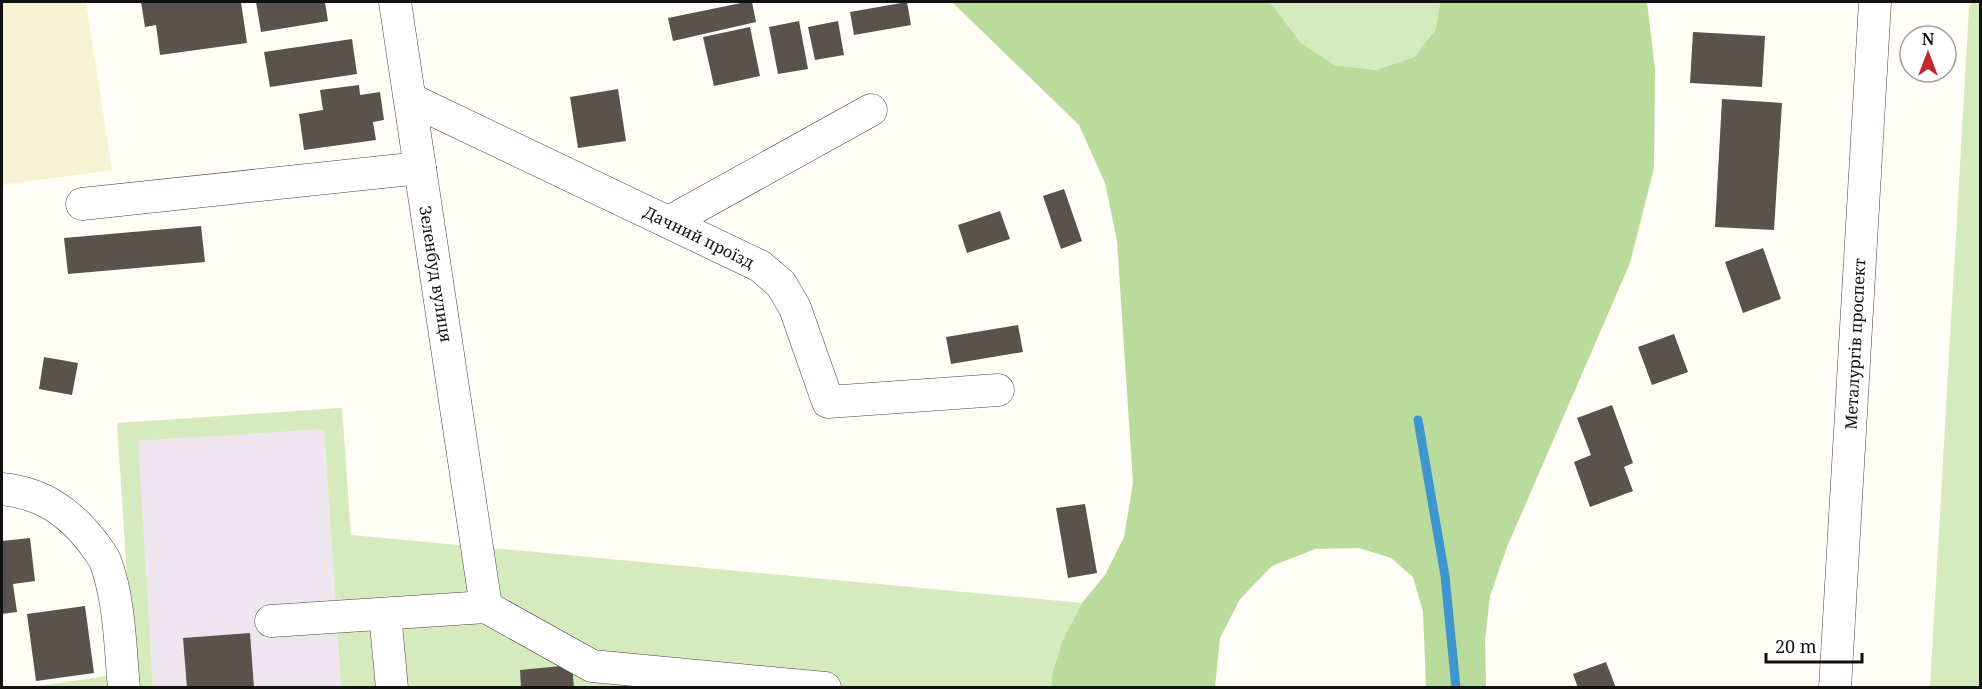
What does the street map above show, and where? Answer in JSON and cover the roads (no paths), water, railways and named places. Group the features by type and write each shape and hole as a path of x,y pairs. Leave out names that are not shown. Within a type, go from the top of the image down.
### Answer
{"street":[{"name":"Зеленбуд вулиця","path":"395,2 486,607"},
{"name":"Металургів проспект","path":"1835,687 1875,2"},
{"name":"Дачний проїзд","path":"410,99 760,266 781,284 795,308 828,402 998,390"},
{"path":"669,222 872,111"},
{"path":"82,204 420,168"},
{"path":"2,489 20,491 50,502 81,527 106,561 117,609 124,687"},
{"path":"271,621 486,607 593,677 825,687"},
{"path":"385,614 392,687"}],"waterway":[{"path":"1418,420 1445,576 1456,688"}]}
